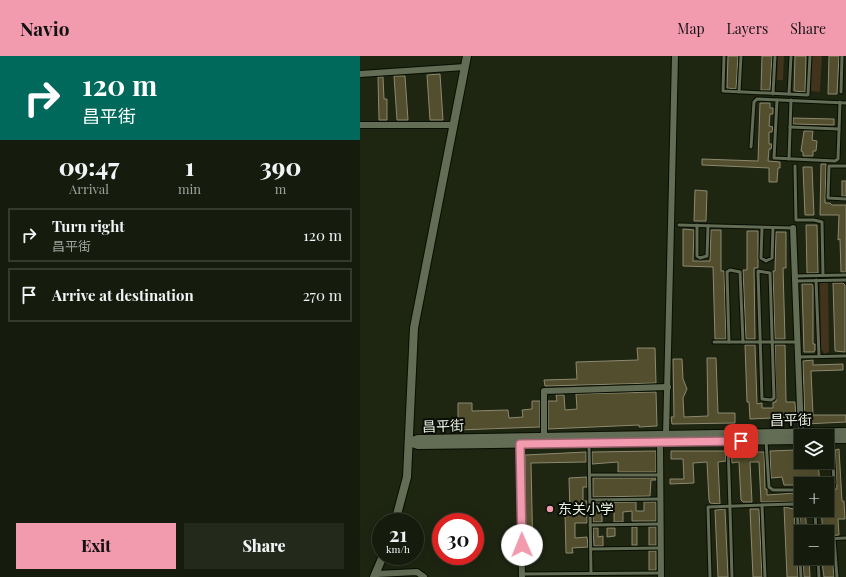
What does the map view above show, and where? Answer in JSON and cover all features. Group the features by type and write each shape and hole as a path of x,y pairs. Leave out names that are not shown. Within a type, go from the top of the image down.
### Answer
{"street":[{"path":"397,513 405,485 409,442 414,328 467,56"},
{"path":"666,435 675,56"},
{"path":"360,74 465,67"},
{"path":"360,125 453,125"},
{"path":"793,228 801,429"},
{"path":"544,437 544,391 668,387"},
{"name":"昌平街","path":"834,433 846,432"},
{"name":"昌平街","path":"409,442 418,439 666,435 794,436"},
{"name":"昌平街","path":"409,442 418,445 520,444 728,441 766,440 794,437"},
{"path":"834,439 846,439"},
{"path":"660,442 661,575"},
{"path":"520,444 522,575"},
{"path":"379,565 375,575 416,572 424,577"}],"lane":[{"path":"724,56 723,92 808,95 810,56"},
{"path":"739,92 741,56"},
{"path":"773,94 775,56"},
{"path":"789,94 791,56"},
{"path":"841,92 842,56"},
{"path":"751,147 754,102 757,99 846,103"},
{"path":"777,100 774,158 835,161 838,159 840,102"},
{"path":"789,158 791,100"},
{"path":"790,127 839,129"},
{"path":"795,166 796,220 814,220 822,222 823,275"},
{"path":"846,166 829,166 828,198 846,199"},
{"path":"679,225 793,228"},
{"path":"697,225 697,256 700,258 707,256 708,226"},
{"path":"762,228 761,258 766,261 772,258 773,228"},
{"path":"729,342 727,272 730,270 740,272 743,342"},
{"path":"758,271 770,272 772,342 774,398 771,400 762,399 758,271"},
{"path":"794,279 823,275 846,275"},
{"path":"794,279 846,280"},
{"path":"816,280 819,356"},
{"path":"714,342 797,342"},
{"path":"798,357 846,356"},
{"path":"766,440 769,487 773,490 794,490"},
{"path":"728,441 732,577"},
{"path":"589,443 591,573"},
{"path":"590,475 660,475"},
{"path":"590,500 660,499"},
{"path":"710,577 708,507 793,504 797,507 801,577"},
{"path":"762,505 765,577"},
{"path":"590,525 661,524"},
{"path":"836,577 834,539 846,538"},
{"path":"591,549 661,548"},
{"path":"818,565 819,577"},
{"path":"522,575 591,573 661,575"}],"shaded area":[{"path":"778,56 784,56 783,80 777,80"},
{"path":"812,56 822,56 819,92 811,91"},
{"path":"821,281 828,281 829,352 825,354 821,350"}],"building":[{"path":"728,56 738,56 736,89 727,88"},
{"path":"762,56 772,56 770,90 761,90"},
{"path":"795,56 806,56 805,92 794,91"},
{"path":"829,56 839,56 837,94 828,94"},
{"path":"440,74 443,120 430,120 427,75"},
{"path":"394,76 405,76 408,120 397,120"},
{"path":"378,77 383,77 384,99 387,99 387,120 379,120"},
{"path":"760,103 770,103 770,108 773,108 773,114 770,114 769,126 773,127 772,132 769,132 769,144 772,144 771,149 769,149 768,161 780,162 777,182 769,182 769,168 702,165 702,159 758,161"},
{"path":"793,118 834,119 834,125 793,124"},
{"path":"804,131 813,131 812,140 817,141 816,151 813,151 813,156 803,156 803,152 801,151"},
{"path":"821,164 826,164 825,203 830,203 832,205 846,205 846,272 841,272 840,239 838,240 839,215 820,215"},
{"path":"803,167 812,167 814,215 805,215"},
{"path":"842,181 846,181 846,196 842,196"},
{"path":"695,190 707,191 706,221 694,221"},
{"path":"806,225 817,225 818,273 807,273"},
{"path":"683,229 694,230 693,261 710,261 711,230 721,230 721,271 724,271 726,339 715,339 713,267 683,266"},
{"path":"747,231 758,231 758,268 754,268 755,339 746,339 743,270 747,270"},
{"path":"776,232 786,232 786,268 783,268 785,339 775,339 773,271 775,271"},
{"path":"833,283 843,283 845,285 845,352 835,351"},
{"path":"802,284 812,284 813,286 814,352 804,352"},
{"path":"745,345 755,345 757,404 762,403 762,408 773,408 773,402 776,402 775,345 785,345 786,402 795,402 796,417 750,419 749,402 747,402"},
{"path":"637,348 655,348 656,383 545,386 544,380 577,379 576,362 638,360"},
{"path":"707,358 716,358 718,413 735,413 735,423 672,424 671,417 674,417 673,359 682,359 683,379 687,389 683,398 684,417 708,416"},
{"path":"813,360 813,365 843,364 843,370 811,371 813,415 846,415 846,422 805,424 803,361"},
{"path":"656,392 657,426 639,427 639,425 548,429 548,401 557,401 556,395 564,395 565,410 577,409 576,394"},
{"path":"532,401 540,401 540,427 458,430 458,403 472,403 472,411 508,410 509,418 523,417 522,410 532,409"},
{"path":"839,449 842,501 844,501 845,519 838,519 839,535 834,535 834,525 822,525 822,517 834,517 834,489 837,489 835,450"},
{"path":"755,450 755,452 764,452 765,489 767,489 767,495 794,493 794,502 761,502 759,462 750,462 752,502 743,502 741,500 739,462 732,463 731,451"},
{"path":"794,450 794,469 819,469 819,477 794,477 794,485 784,485 782,477 771,478 770,451"},
{"path":"656,451 656,472 618,472 618,462 592,464 592,452"},
{"path":"671,451 725,451 726,461 718,462 720,504 710,503 709,500 707,462 693,463 694,483 670,484 670,479 684,479 683,459 671,459"},
{"path":"586,452 586,462 531,463 533,555 526,555 525,455"},
{"path":"587,477 587,487 583,487 583,501 587,501 587,523 575,523 575,538 587,537 588,547 572,548 573,553 566,553 565,513 570,513 569,478"},
{"path":"593,478 656,478 656,480 651,480 650,496 593,497"},
{"path":"636,502 636,511 644,511 644,502 656,502 656,521 632,521 632,511 623,512 623,522 614,522 614,512 602,512 602,522 593,522 593,503"},
{"path":"784,507 794,509 794,565 797,565 798,577 787,577"},
{"path":"725,509 728,577 718,577 715,510"},
{"path":"750,509 759,509 762,577 753,577"},
{"path":"800,517 806,517 806,525 801,525"},
{"path":"632,527 637,527 637,545 632,545"},
{"path":"649,527 656,527 656,545 649,545"},
{"path":"593,528 598,528 598,537 603,536 603,546 594,546"},
{"path":"607,528 615,528 615,536 607,537"},
{"path":"649,551 656,551 656,570 649,570"},
{"path":"803,565 809,565 810,577 804,577"},
{"path":"822,565 833,565 834,577 824,577"}],"place":[{"name":"东关小学","path":"550,509"}],"route":[{"path":"522,545 520,444 741,441"}]}
